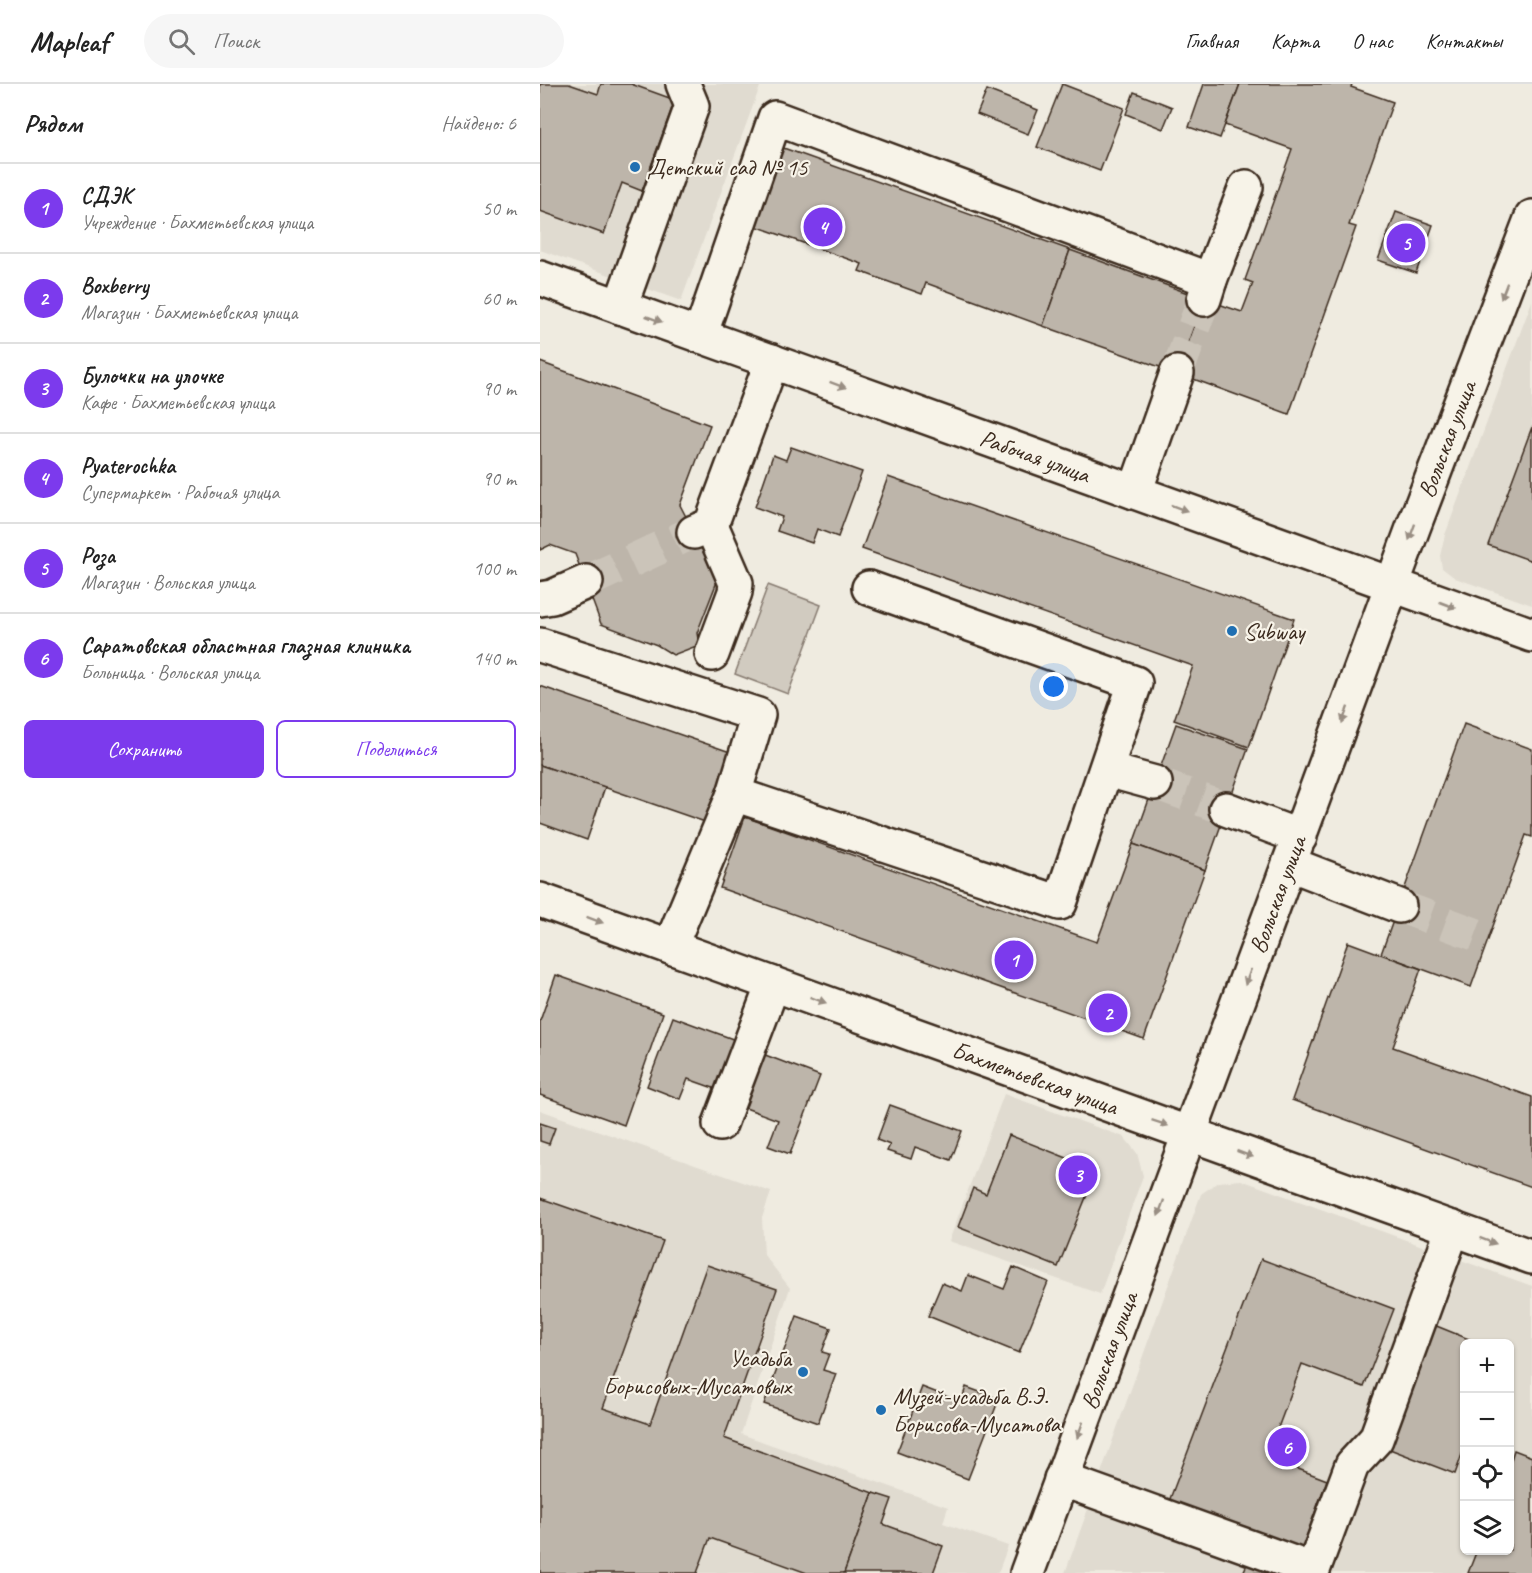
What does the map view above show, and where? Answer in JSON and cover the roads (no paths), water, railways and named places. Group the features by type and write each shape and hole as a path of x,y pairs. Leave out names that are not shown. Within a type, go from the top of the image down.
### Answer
{"street":[{"path":"620,307 692,106 683,84"},
{"path":"700,336 775,118 1207,290 1246,187"},
{"name":"Вольская улица","path":"1027,1573 1393,585 1531,222"},
{"name":"Рабочая улица","path":"540,278 1532,635"},
{"path":"712,654 735,592 736,583 703,529 772,362"},
{"path":"1135,492 1177,374"},
{"path":"540,599 552,597 586,582"},
{"path":"734,794 1060,903 1136,682 869,588"},
{"path":"540,645 758,715 734,794 670,947"},
{"path":"1107,770 1155,783"},
{"path":"1226,809 1295,850 1399,906"},
{"name":"Бахметьевская улица","path":"540,900 1532,1257"},
{"path":"720,1124 773,984"},
{"path":"1062,1479 1313,1570 1352,1465 1376,1439 1453,1228"}],"tunnel":[{"path":"1177,373 1204,299"},
{"path":"586,582 694,532"},
{"path":"1155,783 1226,809"},
{"path":"1399,906 1488,939"}],"place":[{"name":"Детский сад № 15","path":"635,167"},
{"name":"Pyaterochka","path":"823,227"},
{"name":"Роза","path":"1406,243"},
{"name":"Subway","path":"1232,631"},
{"name":"СДЭК","path":"1014,960"},
{"name":"Boxberry","path":"1108,1013"},
{"name":"Булочки на улочке","path":"1078,1175"},
{"name":"Усадьба Борисовых-Мусатовых","path":"803,1372"},
{"name":"Музей-усадьба В.Э. Борисова-Мусатова","path":"881,1410"},
{"name":"Саратовская областная глазная клиника","path":"1287,1447"}]}
